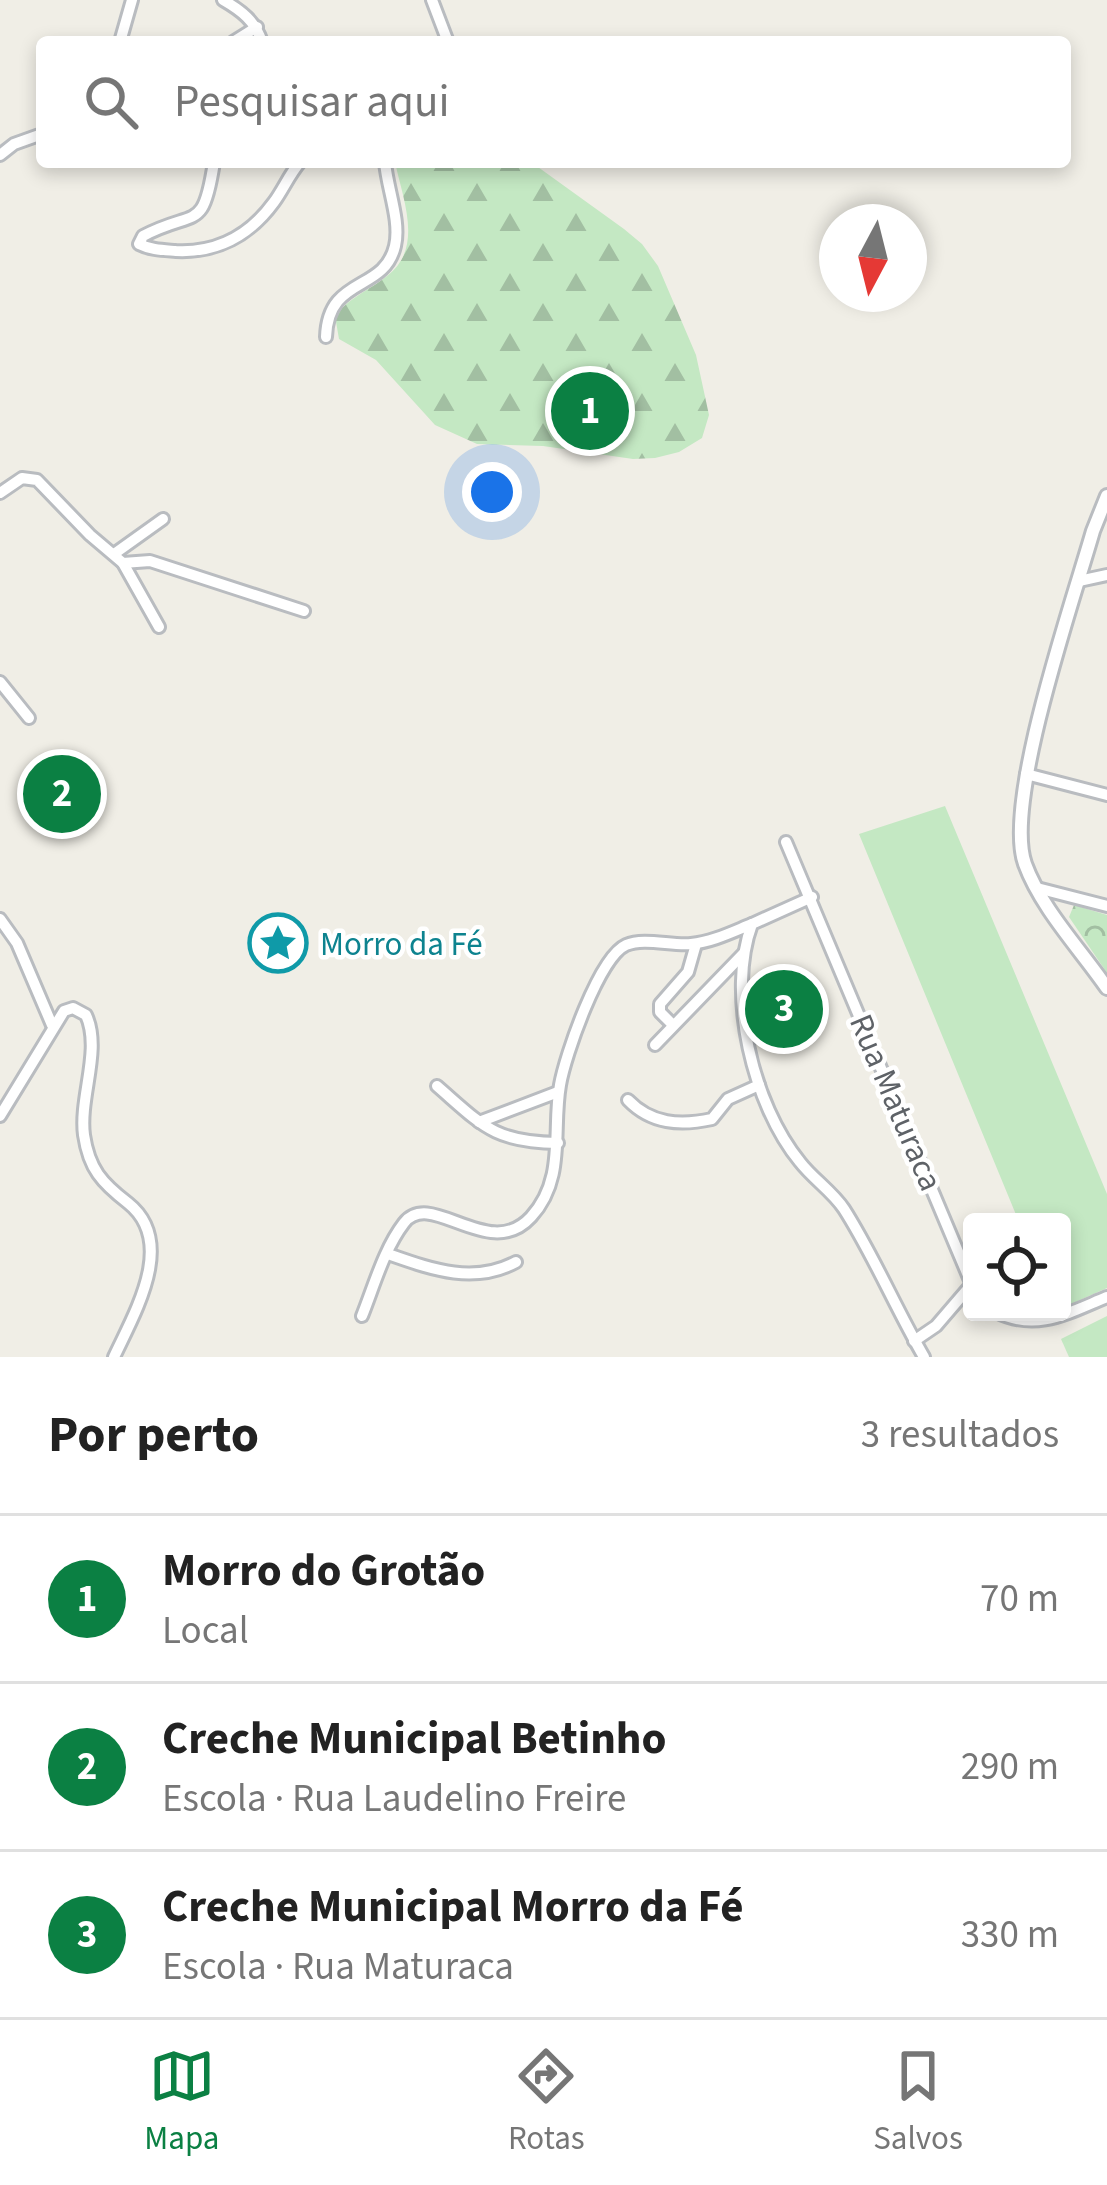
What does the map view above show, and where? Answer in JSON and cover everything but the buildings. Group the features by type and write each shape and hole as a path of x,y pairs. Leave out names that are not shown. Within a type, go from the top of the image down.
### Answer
{"street":[{"path":"122,36 132,0"},
{"path":"223,0 242,12 260,36"},
{"path":"432,0 446,36"},
{"path":"243,36 257,28"},
{"path":"0,155 36,136"},
{"path":"213,168 208,203 192,218 142,236 139,244 190,251 232,242 265,213 296,168"},
{"path":"326,338 327,315 338,297 391,260 397,240 386,168"},
{"path":"0,494 28,477 37,480 118,558 159,627"},
{"path":"1107,496 1078,580 1026,774 1019,832 1026,867 1037,888 1107,988"},
{"path":"118,558 163,519"},
{"path":"118,558 150,561 304,610"},
{"path":"1078,580 1107,575"},
{"path":"0,682 29,718"},
{"path":"1026,774 1107,795"},
{"name":"Rua Maturaca","path":"786,842 963,1263"},
{"path":"1037,888 1107,906"},
{"path":"362,1316 388,1254 414,1214 442,1216 479,1231 498,1233 530,1218 555,1170 559,1092 567,1060 599,979 616,953 631,943 696,944 812,897"},
{"path":"0,919 16,943 52,1025"},
{"path":"752,924 744,953 746,1032 759,1085 799,1162 846,1212 924,1357"},
{"path":"673,1024 660,1012 660,1004 688,973 696,944"},
{"path":"655,1045 744,953"},
{"path":"0,1116 52,1025 67,1009 86,1015 92,1033 82,1107 90,1158 96,1177 129,1204 150,1232 151,1263 114,1357"},
{"path":"628,1100 651,1118 694,1122 712,1119 728,1099 759,1085"},
{"path":"437,1086 479,1122 510,1140 558,1143"},
{"path":"479,1122 559,1092"},
{"path":"388,1254 454,1274 500,1271 516,1262"},
{"path":"914,1340 936,1326 963,1295"},
{"path":"1071,1312 1107,1297"}],"green space":[{"path":"396,168 539,168 624,229 658,266 696,355 709,415 702,438 679,452 633,459 543,446 477,444 435,425 376,360 339,339 335,316 398,265 408,238"},
{"path":"945,806 1107,1194 1107,1288 1071,1304 1071,1213 1015,1213 859,834"},
{"path":"1074,905 1107,915 1107,973 1069,917"},
{"path":"1107,1316 1107,1357 1069,1357 1061,1339"}],"place":[{"name":"Morro do Grotão","path":"590,411"},
{"name":"Creche Municipal Betinho","path":"62,794"},
{"name":"Morro da Fé","path":"278,943"},
{"name":"Creche Municipal Morro da Fé","path":"784,1009"}]}
